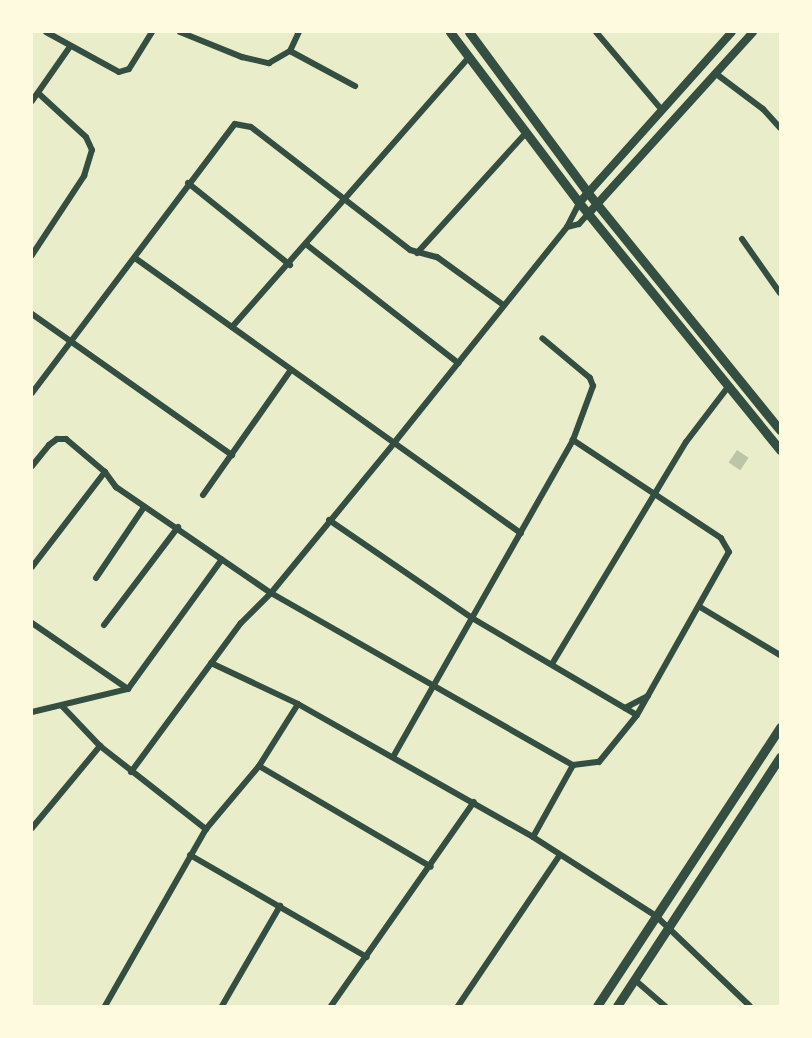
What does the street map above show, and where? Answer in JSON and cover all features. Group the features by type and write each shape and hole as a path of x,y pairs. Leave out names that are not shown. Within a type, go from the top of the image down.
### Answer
{"main road":[{"path":"450,32 579,203 780,450"},
{"path":"469,32 588,193 780,430"},
{"path":"579,203 732,32"},
{"path":"589,213 753,32"},
{"path":"597,1006 780,727"},
{"path":"617,1006 780,757"}],"street":[{"path":"46,32 69,48 114,71 125,71 152,32"},
{"path":"180,32 264,63 274,62 290,51 299,32"},
{"path":"596,32 662,110"},
{"path":"32,101 69,48"},
{"path":"290,51 355,86"},
{"path":"232,327 307,245 468,58"},
{"path":"715,73 763,109 780,128"},
{"path":"32,255 84,176 92,150 86,137 38,93"},
{"path":"32,393 135,258 230,127 241,123 346,197 417,253 437,257 502,304"},
{"path":"417,253 526,133"},
{"path":"188,183 290,264"},
{"path":"131,772 241,623 271,593 394,443 502,304 567,227 579,203"},
{"path":"567,227 579,224 589,213"},
{"path":"742,239 780,293"},
{"path":"307,245 458,363"},
{"path":"135,258 521,533"},
{"path":"32,314 73,340 232,455"},
{"path":"393,757 573,440 593,387 590,378 542,338"},
{"path":"204,495 291,370"},
{"path":"552,664 654,492 686,442 728,387"},
{"path":"32,466 44,448 64,439 105,472 116,487 271,593 573,765 599,762 637,715 727,560 727,546 654,492 573,440"},
{"path":"32,567 105,472"},
{"path":"96,578 144,507"},
{"path":"329,520 472,618 637,715"},
{"path":"104,625 178,528"},
{"path":"32,712 128,689 222,559"},
{"path":"700,607 780,655"},
{"path":"32,623 128,689"},
{"path":"211,663 298,704 533,837 657,916 750,1006"},
{"path":"625,708 649,696"},
{"path":"105,1006 206,829 259,766 298,704"},
{"path":"62,706 99,746 206,829"},
{"path":"32,828 99,746"},
{"path":"533,837 573,765"},
{"path":"259,766 431,867"},
{"path":"331,1006 431,867 474,802"},
{"path":"190,855 367,957"},
{"path":"458,1006 560,855"},
{"path":"222,1006 280,906"},
{"path":"635,980 665,1006"}],"building":[{"path":"737,450 749,458 740,470 729,462"}]}
